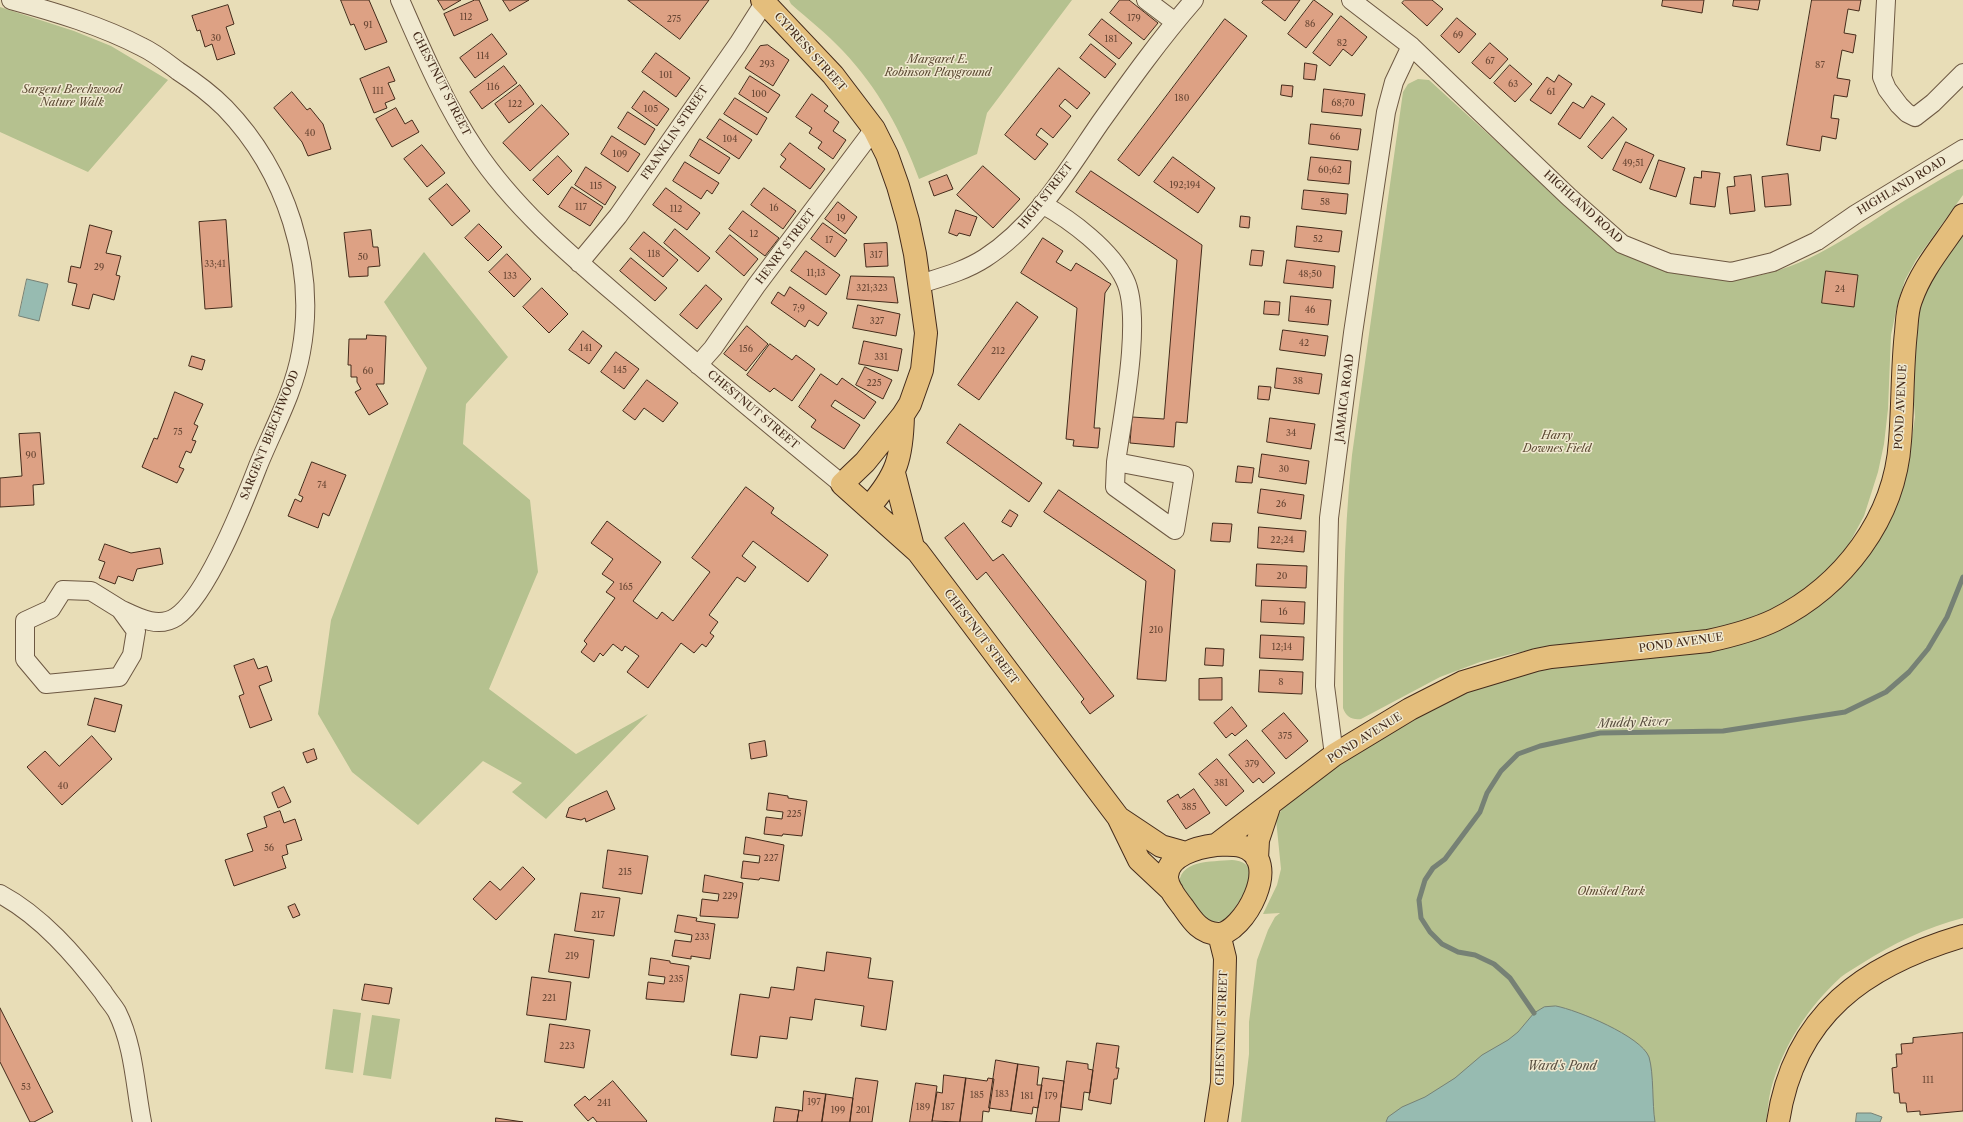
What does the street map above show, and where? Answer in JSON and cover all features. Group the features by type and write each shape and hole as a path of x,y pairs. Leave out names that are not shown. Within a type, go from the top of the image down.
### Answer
{"main road":[{"name":"CYPRESS STREET","path":"764,1 833,75 874,129 889,162 908,221 920,284"},
{"name":"POND AVENUE","path":"1216,845 1334,755 1410,709 1463,682 1551,657 1708,641 1726,637 1749,631 1774,621 1818,594 1838,576 1854,556 1876,525 1884,507 1897,463 1900,442 1903,357 1911,300 1926,268 1963,215"},
{"path":"842,484 865,462 903,415 910,404 922,370 926,333 920,284"},
{"path":"869,507 886,488 894,473 902,441 903,415"},
{"path":"894,473 913,547"},
{"name":"CHESTNUT STREET","path":"842,484 913,547 1118,817 1140,860 1172,891"},
{"path":"1257,859 1253,853 1242,846 1216,845 1186,853 1177,858 1170,867 1167,878 1172,891 1198,926 1206,932 1219,934 1231,930 1246,912 1258,891 1261,879 1257,859 1258,840 1270,804"},
{"name":"CHESTNUT STREET","path":"1118,817 1161,846 1186,853"},
{"name":"CHESTNUT STREET","path":"1216,1122 1222,1083 1224,958 1219,934"},
{"path":"1778,1122 1786,1087 1800,1053 1814,1030 1841,997 1868,976 1892,962 1926,948 1963,936"}],"street":[{"name":"SARGENT BEECHWOOD","path":"12,0 133,42 153,53 199,86 226,109 249,136 268,169 291,219 300,247 304,276 304,324 301,353 297,370 242,506 215,564 199,590 176,618 158,623 136,617 120,609"},
{"name":"CHESTNUT STREET","path":"400,0 453,112 475,150 517,201 579,263 698,365 842,484"},
{"path":"1146,0 1175,22"},
{"name":"HIGH STREET","path":"920,284 958,272 984,258 1018,232 1042,204 1175,22 1194,0"},
{"name":"HIGHLAND ROAD","path":"1351,0 1411,46 1596,222 1622,244 1669,263 1695,268 1731,272 1773,262 1817,241 1856,214 1963,149"},
{"path":"1886,0 1882,77 1887,89 1907,113 1915,117 1933,103 1963,73"},
{"name":"FRANKLIN STREET","path":"579,263 618,216 738,44 764,1"},
{"name":"JAMAICA ROAD","path":"1334,755 1325,686 1329,518 1353,333 1386,112 1394,82 1411,46"},
{"name":"HENRY STREET","path":"698,365 713,348 756,286 874,129"},
{"path":"1042,204 1055,211 1102,249 1125,280 1130,298 1131,352 1116,462"},
{"path":"63,590 91,591 120,609 136,631 132,655 119,677 46,684 25,659 25,622 50,609 63,590"},
{"path":"0,894 12,900 54,935 94,980 117,1012 132,1057 142,1122"}],"green space":[{"name":"Margaret E. Robinson Playground","path":"789,0 1072,0 987,113 977,154 919,179 905,144 878,95 856,65 837,45 791,4"},
{"name":"Sargent Beechwood Nature Walk","path":"0,7 74,31 111,46 168,80 88,172 0,132"},
{"name":"Harry Downes Field","path":"1418,79 1429,80 1568,207 1666,270 1699,277 1730,279 1758,275 1785,268 1812,257 1838,243 1891,209 1957,170 1963,169 1963,195 1916,260 1905,280 1898,302 1891,335 1888,409 1884,444 1878,472 1864,516 1850,542 1833,566 1788,608 1721,629 1579,642 1515,653 1480,662 1440,677 1361,719 1352,718 1346,714 1343,708 1344,582 1352,455 1403,92 1408,84"},
{"name":"Olmsted Park","path":"1963,232 1963,918 1936,926 1897,943 1846,973 1829,989 1798,1028 1782,1058 1769,1097 1766,1122 1241,1122 1249,1054 1249,1022 1257,960 1268,930 1275,917 1280,913 1263,914 1277,885 1281,869 1276,819 1287,801 1377,739 1463,688 1553,666 1627,659 1823,600 1844,584 1867,558 1895,510 1910,450 1915,417 1913,392 1916,323 1925,291 1940,265"},
{"path":"424,252 508,357 466,404 463,444 530,500 538,572 489,689 576,754 648,714 546,819 512,792 522,783 483,761 418,825 352,772 318,714 331,620 427,368 384,302"},
{"path":"1232,860 1242,862 1247,866 1250,871 1248,885 1227,919 1214,922 1209,921 1204,918 1179,887 1180,878 1184,871 1197,864"},
{"path":"333,1009 361,1013 353,1073 325,1069"},
{"path":"372,1015 400,1019 391,1079 363,1075"}],"water":[{"path":"27,279 48,284 39,321 19,316"},
{"name":"Ward's Pond","path":"1556,1006 1593,1018 1622,1033 1644,1049 1651,1064 1655,1122 1386,1122 1388,1117 1402,1107 1425,1097 1455,1078 1482,1055 1508,1040 1518,1032 1534,1013 1544,1007"},
{"path":"1857,1113 1871,1113 1882,1117 1880,1122 1856,1122"}],"building":[{"path":"341,0 369,0 387,42 365,50 354,24 351,25"},
{"path":"438,0 461,0 444,10"},
{"path":"475,0 479,0 488,20 454,36 444,14"},
{"path":"503,0 529,0 510,11"},
{"path":"628,0 709,0 680,39"},
{"path":"1120,0 1129,0 1158,23 1144,40 1110,13"},
{"path":"1264,0 1300,0 1285,21 1262,3"},
{"path":"1314,0 1333,14 1306,48 1288,34"},
{"path":"1405,0 1432,0 1443,9 1427,26 1402,3"},
{"path":"1663,0 1704,0 1702,13 1662,6"},
{"path":"1734,0 1760,0 1758,10 1733,6"},
{"path":"1812,0 1861,0 1859,11 1848,9 1844,33 1856,35 1853,53 1842,50 1837,78 1850,80 1847,97 1834,95 1831,118 1839,119 1836,139 1822,136 1820,151 1787,145"},
{"path":"228,5 234,24 226,27 235,54 217,60 212,44 205,47 200,30 197,31 192,16"},
{"path":"1341,16 1367,37 1352,56 1343,49 1330,66 1313,53"},
{"path":"1457,18 1476,34 1459,53 1441,36"},
{"path":"1102,19 1132,43 1119,59 1089,35"},
{"path":"1225,19 1247,36 1139,176 1118,160"},
{"path":"492,34 507,54 475,78 460,58"},
{"path":"1490,43 1508,59 1490,79 1472,63"},
{"path":"1091,44 1116,64 1105,78 1080,58"},
{"path":"768,45 789,60 773,86 745,68 760,46"},
{"path":"656,53 690,78 676,97 642,72"},
{"path":"1305,63 1317,65 1315,80 1304,79"},
{"path":"1510,65 1532,84 1515,102 1494,83"},
{"path":"504,66 517,83 482,109 470,92"},
{"path":"389,67 395,81 388,83 395,99 385,103 387,108 374,113 360,79"},
{"path":"1059,68 1090,93 1077,109 1065,99 1059,106 1071,116 1053,138 1041,128 1036,135 1048,144 1035,160 1005,135"},
{"path":"1559,75 1572,84 1551,114 1530,100 1547,77 1554,82"},
{"path":"750,76 780,95 768,113 739,94"},
{"path":"520,85 534,104 509,123 495,104"},
{"path":"1282,85 1293,86 1292,97 1281,95"},
{"path":"1324,89 1365,94 1362,116 1322,112"},
{"path":"644,91 669,109 657,126 632,108"},
{"path":"292,92 307,110 310,108 323,124 331,149 308,156 302,142 274,108"},
{"path":"812,94 828,106 824,111 839,122 833,131 846,140 833,159 818,148 822,142 809,133 812,128 796,117"},
{"path":"1592,96 1605,104 1580,139 1558,124 1573,102 1583,108"},
{"path":"735,98 767,118 757,135 724,114"},
{"path":"542,105 569,134 530,171 503,143"},
{"path":"396,108 405,124 412,120 419,132 392,147 376,119"},
{"path":"628,112 655,129 645,145 618,128"},
{"path":"1613,117 1627,129 1602,159 1588,147"},
{"path":"720,119 752,140 739,159 707,138"},
{"path":"1311,124 1361,129 1358,150 1309,144"},
{"path":"612,136 640,154 628,172 601,154"},
{"path":"700,139 730,158 719,174 690,156"},
{"path":"1626,142 1654,155 1641,183 1613,170"},
{"path":"790,143 825,169 810,189 780,167 786,159 781,155"},
{"path":"422,145 445,173 427,187 404,159"},
{"path":"558,156 572,171 548,195 533,180"},
{"path":"1173,157 1215,188 1198,213 1154,182"},
{"path":"1311,157 1351,161 1349,184 1308,180"},
{"path":"1659,160 1685,168 1676,197 1650,189"},
{"path":"685,162 719,183 712,194 707,190 701,199 673,181"},
{"path":"983,166 1020,199 993,228 957,195"},
{"path":"586,167 616,187 605,205 575,185"},
{"path":"1091,171 1202,245 1187,423 1176,422 1174,447 1130,443 1132,417 1164,419 1177,260 1076,192"},
{"path":"1702,171 1720,173 1715,207 1690,204 1694,177 1701,178"},
{"path":"1788,174 1791,205 1765,207 1762,177"},
{"path":"947,175 953,189 934,196 929,182"},
{"path":"1751,175 1755,211 1730,214 1727,187 1735,186 1734,177"},
{"path":"447,184 470,211 452,226 429,199"},
{"path":"572,187 603,207 590,226 559,207"},
{"path":"666,188 700,213 687,230 653,205"},
{"path":"764,188 796,211 783,229 751,205"},
{"path":"1304,190 1348,194 1346,214 1302,209"},
{"path":"838,202 857,217 845,234 825,219"},
{"path":"956,210 977,217 970,236 959,233 957,236 949,233"},
{"path":"743,211 779,238 765,256 729,229"},
{"path":"1241,216 1250,217 1249,228 1240,227"},
{"path":"226,220 232,307 205,309 199,222"},
{"path":"823,223 847,240 835,257 811,239"},
{"path":"479,224 502,247 488,261 465,238"},
{"path":"90,225 112,231 106,253 121,256 116,275 120,276 114,300 93,294 89,309 72,305 77,284 68,282 71,266 80,268"},
{"path":"1297,226 1342,231 1339,252 1295,247"},
{"path":"675,229 710,258 698,272 664,243"},
{"path":"371,230 373,247 378,247 380,266 368,267 368,276 349,277 344,233"},
{"path":"644,232 678,260 663,277 630,249"},
{"path":"730,235 758,259 744,276 716,252"},
{"path":"1043,238 1063,251 1056,262 1071,271 1076,263 1111,284 1105,293 1094,428 1100,428 1098,448 1073,446 1074,440 1066,439 1077,308 1021,273"},
{"path":"887,243 888,266 866,267 864,244"},
{"path":"1252,250 1264,251 1262,266 1250,265"},
{"path":"806,251 840,275 826,295 791,271"},
{"path":"507,254 531,279 514,297 489,272"},
{"path":"631,258 667,288 655,301 620,271"},
{"path":"1287,260 1335,266 1333,288 1284,283"},
{"path":"1826,271 1858,275 1854,307 1822,303"},
{"path":"851,276 894,277 898,303 847,299"},
{"path":"706,285 722,299 697,329 680,315"},
{"path":"790,287 827,313 818,326 809,320 805,327 771,303 778,292 784,296"},
{"path":"542,288 568,314 549,333 523,307"},
{"path":"1291,296 1331,300 1328,325 1289,321"},
{"path":"1265,301 1280,302 1279,315 1264,314"},
{"path":"1017,302 1038,317 979,400 958,385"},
{"path":"858,305 900,314 896,336 853,328"},
{"path":"747,326 768,344 746,371 724,354"},
{"path":"1283,330 1328,336 1325,356 1280,350"},
{"path":"583,331 602,346 589,364 569,350"},
{"path":"367,335 386,336 384,384 376,384 388,404 369,415 355,392 361,389 357,382 357,377 351,377 351,365 348,365 349,339 366,339"},
{"path":"864,341 902,349 898,371 859,364"},
{"path":"770,344 792,360 796,355 815,369 792,401 774,388 770,392 747,375"},
{"path":"616,352 639,369 624,389 601,372"},
{"path":"192,356 205,360 202,370 189,366"},
{"path":"865,367 892,380 883,399 856,385"},
{"path":"1277,368 1322,374 1319,394 1275,388"},
{"path":"821,374 837,385 842,378 876,402 864,419 835,400 831,406 860,425 844,449 811,427 816,420 799,407"},
{"path":"647,380 678,403 663,422 644,408 635,420 623,411"},
{"path":"1259,386 1271,387 1269,400 1258,399"},
{"path":"175,392 203,404 194,424 198,426 192,440 196,441 191,453 186,451 179,467 184,469 177,483 142,467 154,438 157,439"},
{"path":"1270,418 1315,424 1311,449 1267,442"},
{"path":"960,424 1042,483 1029,502 947,443"},
{"path":"40,433 44,484 33,485 34,505 0,507 0,478 22,476 19,434"},
{"path":"1262,454 1309,461 1306,484 1259,477"},
{"path":"312,462 346,475 329,516 323,513 318,528 288,516 295,499 301,502 303,497 299,495"},
{"path":"1238,466 1254,468 1252,483 1236,482"},
{"path":"746,487 774,508 771,513 828,555 808,582 753,541 742,556 756,567 745,582 737,577 709,615 718,622 710,633 714,636 706,647 702,644 694,653 681,643 648,688 627,672 639,656 625,646 622,651 613,644 603,656 600,653 594,662 581,652 587,644 584,641 615,598 606,592 614,582 602,574 613,559 591,543 607,521 661,562 633,601 657,619 662,612 673,621 710,572 692,558"},
{"path":"1261,489 1304,495 1301,519 1258,513"},
{"path":"1059,490 1175,570 1166,681 1137,679 1146,581 1044,512"},
{"path":"1010,510 1018,515 1011,527 1002,522"},
{"path":"964,523 993,561 1003,554 1114,696 1090,714 1081,702 1084,699 986,572 977,580 945,538"},
{"path":"1213,523 1232,524 1230,542 1211,541"},
{"path":"1259,527 1306,531 1304,552 1258,548"},
{"path":"105,544 131,553 160,548 163,564 137,569 133,581 118,576 115,584 99,578 105,562 99,560"},
{"path":"1257,564 1307,566 1306,588 1256,586"},
{"path":"1262,600 1305,602 1304,624 1261,622"},
{"path":"1261,635 1304,637 1303,660 1260,658"},
{"path":"1206,648 1224,649 1223,666 1205,665"},
{"path":"254,659 258,669 267,666 272,681 259,686 272,720 250,728 239,696 244,694 234,666"},
{"path":"1260,670 1303,672 1302,694 1259,692"},
{"path":"1222,678 1222,700 1199,700 1199,679"},
{"path":"95,698 122,705 115,732 88,725"},
{"path":"1232,707 1247,726 1235,736 1232,733 1226,738 1214,723"},
{"path":"1284,713 1308,741 1286,759 1262,731"},
{"path":"92,736 112,759 62,805 27,767 45,751 59,766"},
{"path":"1247,740 1275,773 1263,783 1259,778 1253,783 1229,755"},
{"path":"765,741 767,756 751,759 749,744"},
{"path":"314,749 317,759 307,763 303,753"},
{"path":"1217,759 1244,791 1226,806 1199,774"},
{"path":"284,787 291,802 278,808 272,793"},
{"path":"1194,789 1210,813 1186,829 1167,801 1178,794 1180,798"},
{"path":"607,791 615,809 586,822 585,818 581,820 566,817 569,808"},
{"path":"769,793 807,801 802,836 764,834 766,817 782,819 783,812 767,810"},
{"path":"280,811 284,823 295,819 302,840 286,845 288,854 282,856 286,868 234,886 225,860 253,851 247,834 267,827 264,817"},
{"path":"746,837 784,845 779,881 760,878 759,880 741,878 743,861 759,863 760,856 744,854"},
{"path":"608,850 648,856 642,894 603,888"},
{"path":"523,867 535,879 496,920 473,899 490,881 500,890"},
{"path":"705,875 743,883 738,918 700,916 702,899 718,901 719,894 703,892"},
{"path":"581,893 620,898 614,936 575,931"},
{"path":"295,904 300,915 293,918 288,907"},
{"path":"678,915 697,918 696,921 715,924 710,959 691,956 691,959 672,956 675,940 691,942 692,935 675,932"},
{"path":"555,934 594,940 589,978 549,972"},
{"path":"827,952 871,958 868,978 893,981 886,1030 861,1026 864,1006 815,999 812,1020 790,1017 787,1039 760,1036 757,1058 731,1055 740,994 769,998 771,987 794,990 797,967 824,971"},
{"path":"651,958 689,966 684,1002 646,999 648,982 664,984 665,977 649,975"},
{"path":"532,977 571,982 566,1020 527,1015"},
{"path":"365,984 392,988 389,1004 362,1000"},
{"path":"0,1008 53,1112 34,1122 30,1122 0,1062"},
{"path":"550,1024 590,1030 584,1068 545,1062"},
{"path":"1963,1033 1963,1111 1920,1115 1920,1111 1907,1112 1906,1103 1900,1103 1899,1093 1894,1093 1892,1068 1897,1067 1896,1054 1902,1054 1901,1044 1913,1043 1913,1038"},
{"path":"1097,1043 1119,1046 1116,1068 1119,1068 1117,1079 1114,1079 1111,1104 1089,1100"},
{"path":"996,1060 1018,1064 1011,1111 989,1108"},
{"path":"1067,1061 1088,1064 1088,1069 1093,1070 1090,1093 1084,1092 1082,1110 1061,1107"},
{"path":"1018,1064 1039,1067 1037,1085 1042,1085 1038,1108 1033,1107 1032,1114 1011,1111"},
{"path":"944,1075 966,1078 960,1122 932,1121 937,1092 942,1093"},
{"path":"856,1078 878,1081 872,1122 850,1122"},
{"path":"966,1078 987,1081 988,1078 994,1079 989,1112 983,1111 982,1122 960,1122"},
{"path":"1043,1078 1064,1081 1059,1122 1036,1122"},
{"path":"613,1081 647,1121 646,1122 597,1122 593,1117 588,1121 574,1105 585,1096 589,1100"},
{"path":"916,1083 937,1086 932,1122 910,1122"},
{"path":"804,1091 826,1094 822,1122 797,1122 799,1110 802,1111"},
{"path":"826,1094 853,1098 850,1122 822,1122"},
{"path":"776,1107 799,1110 797,1122 774,1122"},
{"path":"496,1118 523,1122 496,1122"}],"waterway":[{"name":"Muddy River","path":"1534,1013 1510,978 1494,964 1475,955 1458,952 1442,944 1430,932 1421,918 1419,900 1425,880 1433,868 1445,859 1480,812 1487,793 1501,771 1518,754 1540,746 1600,733 1723,731 1845,712 1886,692 1909,672 1928,649 1947,617 1963,577"}]}
